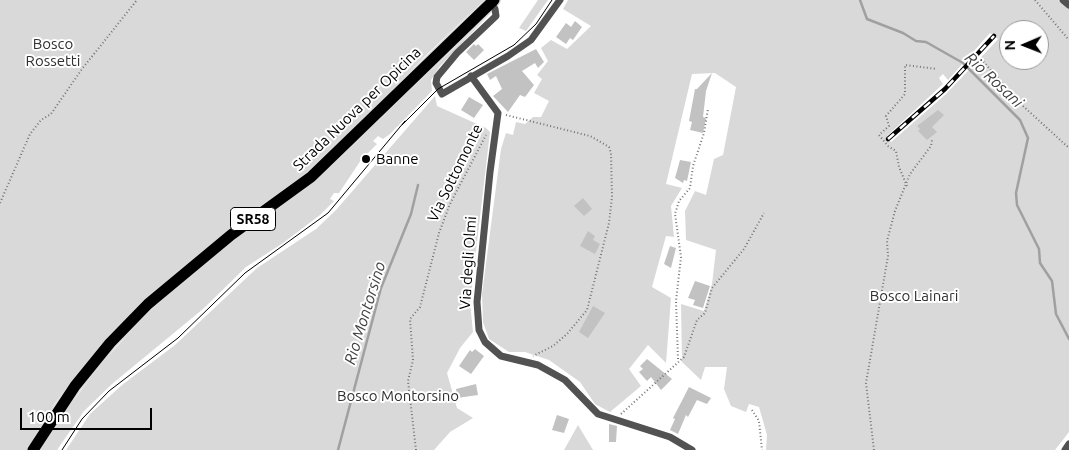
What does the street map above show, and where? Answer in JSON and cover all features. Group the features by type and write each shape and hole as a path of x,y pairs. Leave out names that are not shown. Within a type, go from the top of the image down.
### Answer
{"main road":[{"name":"Strada Nuova per Opicina","path":"33,450 75,386 110,343 148,304 210,252 322,168 409,80 492,2"}],"street":[{"path":"492,2 496,16 450,60 437,78 436,83 442,94 508,56 531,40 560,0"},
{"path":"1063,0 1069,4"},
{"path":"471,76 498,113"},
{"name":"Via degli Olmi","path":"498,113 478,282 478,323 485,342 501,356 538,365 565,380 598,414 670,437 692,450"},
{"path":"1065,450 1069,444"}],"path":[{"path":"0,203 30,134 41,120 51,114 82,69 137,0"},
{"path":"1035,0 1069,40"},
{"path":"981,59 1023,106 1069,148"},
{"path":"907,186 899,167 896,150 888,146 879,135 889,126 886,116 905,94 905,65 937,69"},
{"path":"678,360 676,301 681,257 676,214 679,200 690,188 693,166 704,133 708,109"},
{"path":"498,113 590,136 609,147 611,153 612,198 609,223 587,310 574,327 553,346 520,360"},
{"name":"Via Sottomonte","path":"416,450 408,381 413,360 410,319 420,307 437,240 450,204 487,134"},
{"path":"874,450 866,384 888,256 887,241 895,211 907,186 910,174 931,146 932,140"},
{"path":"613,420 663,377 678,360 684,357 697,320 705,313 712,288 744,249 764,213"},
{"path":"752,410 759,421 762,450"}],"green space":[{"name":"Bosco Rossetti","path":"0,0 484,0 423,58 338,145 301,178 178,270 141,304 78,372 55,403 28,450 0,450"},
{"path":"538,0 548,0 526,31 519,28"},
{"name":"Bosco Lainari","path":"568,0 1058,0 1069,8 1069,432 1055,450 766,450 767,435 759,407 749,404 746,412 731,406 724,389 727,367 705,367 701,380 682,362 681,304 704,311 712,284 716,250 686,240 685,211 695,191 706,195 714,159 723,155 736,87 715,73 692,74 666,184 682,188 671,206 674,237 666,236 652,287 671,298 666,363 648,345 629,369 641,386 610,412 595,404 580,382 549,360 525,352 509,352 489,339 483,322 482,294 501,149 506,133 513,135 516,122 525,124 533,117 541,117 549,101 534,93 542,79 537,75 548,61 541,48 551,40 567,49 591,26 563,9","holes":["990,33 998,39 945,95 891,142 887,136 943,84 939,78 943,74 948,80"]},
{"path":"491,13 440,66 431,80 432,91 390,134 383,139 378,136 373,141 377,144 361,160 339,193 334,193 330,199 334,201 320,215 283,243 246,267 203,309 112,384 84,411 57,450 41,450 64,413 101,364 145,316 199,267 324,173"},
{"name":"Bosco Montorsino","path":"435,96 437,106 486,128 490,132 470,302 473,332 460,348 447,373 457,408 473,418 450,432 434,450 66,450 90,414 122,385 175,345 257,268 316,229 336,210"},
{"path":"578,425 593,450 564,450"}],"building":[{"path":"575,21 582,27 573,40 570,38 566,44 556,37 566,23 571,27"},
{"path":"474,44 476,46 478,44 484,50 474,60 466,52"},
{"path":"536,49 544,62 538,68 535,63 522,71 534,85 525,97 520,95 508,112 493,96 502,89 496,76 490,80 487,74"},
{"path":"712,73 706,91 703,117 706,118 703,133 690,130 692,122 689,121 695,89"},
{"path":"469,97 483,105 474,118 461,110"},
{"path":"938,110 944,115 932,127 937,132 927,140 918,131 920,129 917,126"},
{"path":"680,160 691,162 687,181 684,180 683,183 675,178"},
{"path":"583,198 592,209 584,216 574,206"},
{"path":"588,231 595,236 593,240 600,244 595,254 580,246"},
{"path":"670,246 676,248 671,268 664,264"},
{"path":"695,281 710,286 703,308 693,305 695,300 688,298"},
{"path":"593,306 605,313 588,338 579,332"},
{"path":"475,349 484,356 471,374 459,366 470,350 472,352"},
{"path":"647,359 672,379 661,390 651,377 647,381 639,372 643,369 640,366"},
{"path":"476,384 478,395 457,398 456,389"},
{"path":"689,387 711,398 707,404 697,400 688,417 686,415 678,434 670,430 675,419 673,418"},
{"path":"557,415 569,419 564,433 552,430"},
{"path":"609,424 617,426 616,442 609,442"}],"waterway":[{"name":"Rio Rosani","path":"860,0 867,19 903,33 916,41 926,42 963,63 1020,120 1028,138 1016,193 1017,205 1039,249 1040,263 1052,281 1056,314 1069,339"},
{"name":"Rio Montorsino","path":"338,450 381,288 411,214 418,185"}],"tram line":[{"path":"402,125 438,89 514,45 536,24 552,0"},
{"path":"62,450 82,419 109,391 178,338 245,273 328,213 405,121"}],"railway":[{"path":"888,139 945,89 994,36"}],"place":[{"name":"Banne","path":"366,159"}]}
